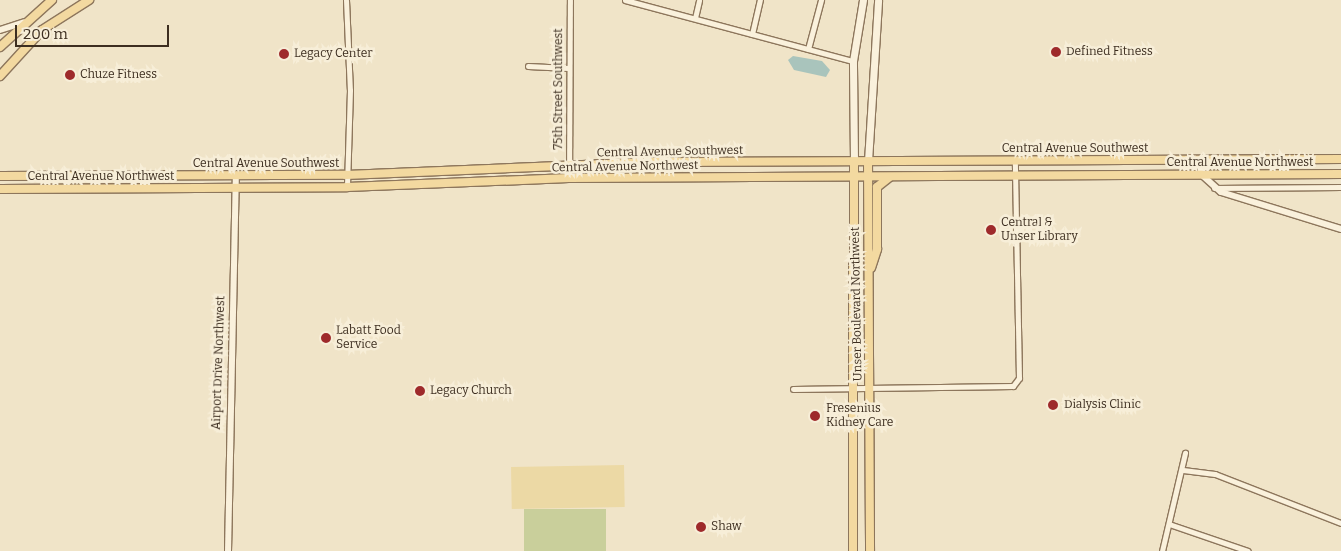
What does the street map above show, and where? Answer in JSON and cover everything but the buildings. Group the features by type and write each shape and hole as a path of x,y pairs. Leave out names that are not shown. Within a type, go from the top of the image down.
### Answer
{"main road":[{"path":"0,46 24,22 52,0"},
{"path":"0,76 42,30 89,0"},
{"path":"854,161 852,61 863,0"},
{"path":"868,161 878,0"},
{"name":"Central Avenue Southwest","path":"0,176 346,175 569,165 854,161 1341,159"},
{"name":"Unser Boulevard Northwest","path":"853,551 856,388 854,161"},
{"name":"Unser Boulevard Northwest","path":"868,161 870,551"},
{"name":"Central Avenue Northwest","path":"0,189 347,186 569,178 1341,174"},
{"path":"286,187 287,175"},
{"path":"868,276 877,249 877,187 892,176"}],"street":[{"path":"346,0 350,90 347,186"},
{"name":"75th Street Southwest","path":"569,178 568,68 570,0"},
{"path":"625,0 852,61"},
{"path":"695,18 700,0"},
{"path":"752,34 760,0"},
{"path":"808,49 821,0"},
{"path":"0,30 24,22"},
{"path":"528,66 568,68"},
{"path":"1199,160 1202,174 1213,188 1242,201 1341,229"},
{"path":"793,389 1002,388 1017,383 1016,161"},
{"name":"Airport Drive Northwest","path":"228,551 236,175"},
{"name":"Central Avenue Northwest","path":"1213,188 1341,187"},
{"path":"1162,551 1183,470 1185,453"},
{"path":"1183,470 1215,474 1341,523"},
{"path":"1169,524 1248,551"}],"green space":[{"path":"524,509 606,509 606,551 524,551"}],"sand":[{"path":"624,465 625,507 512,509 511,467"}],"water":[{"path":"793,56 822,61 830,70 826,77 794,70 788,60"}],"place":[{"name":"Defined Fitness","path":"1056,52"},
{"name":"Legacy Center","path":"284,54"},
{"name":"Chuze Fitness","path":"70,75"},
{"name":"Central & Unser Library","path":"991,230"},
{"name":"Labatt Food Service","path":"326,338"},
{"name":"Legacy Church","path":"420,391"},
{"name":"Dialysis Clinic","path":"1053,405"},
{"name":"Fresenius Kidney Care","path":"815,416"},
{"name":"Shaw","path":"701,527"}]}
